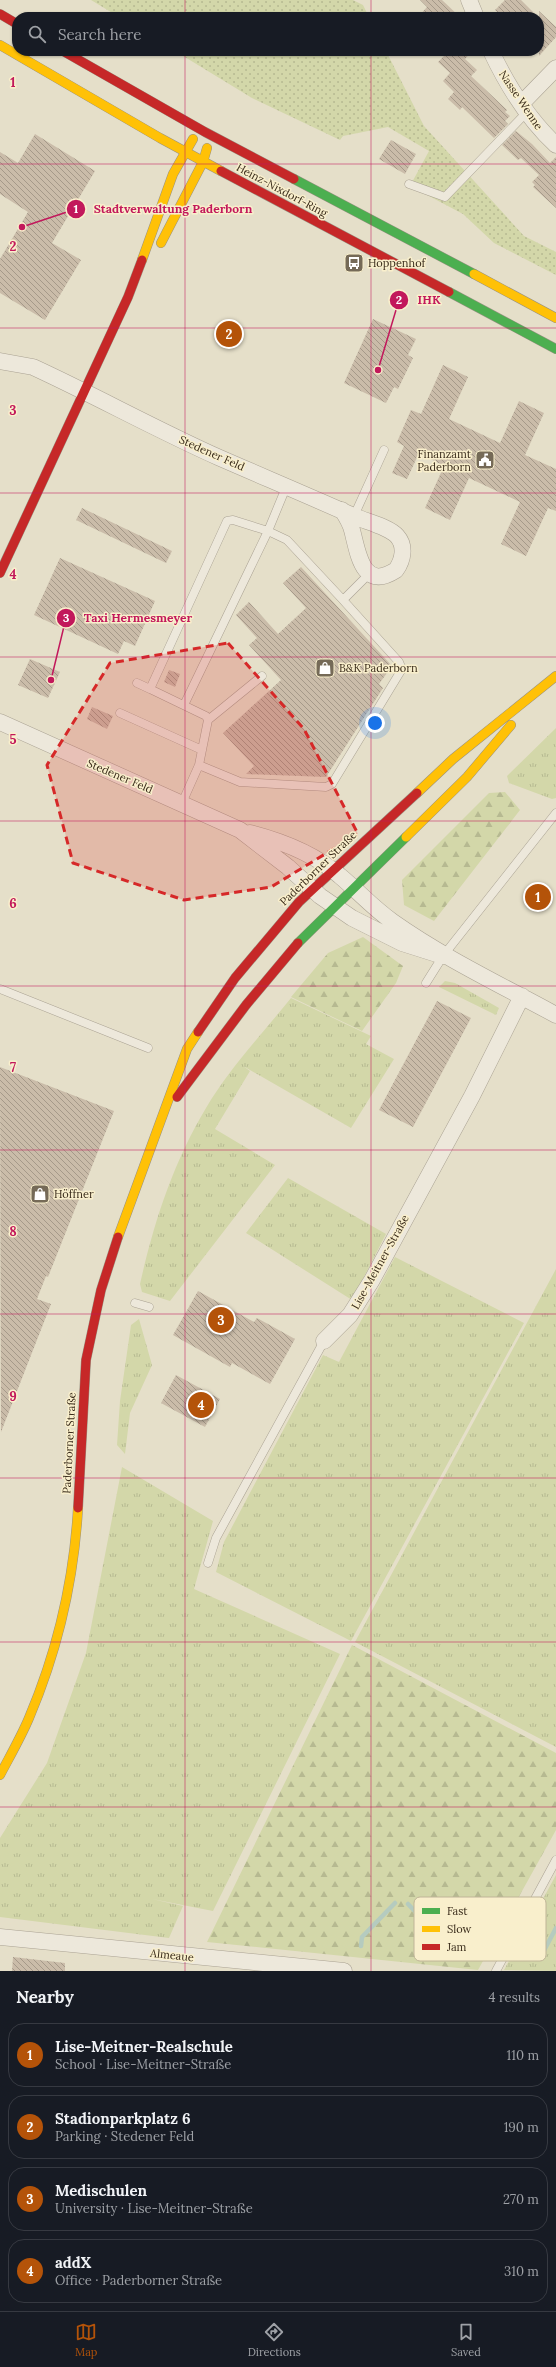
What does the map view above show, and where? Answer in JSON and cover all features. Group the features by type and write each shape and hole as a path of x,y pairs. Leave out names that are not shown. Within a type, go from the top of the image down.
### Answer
{"street":[{"path":"468,0 474,12"},
{"path":"0,14 12,21"},
{"name":"Heinz-Nixdorf-Ring","path":"0,45 12,52"},
{"name":"Heinz-Nixdorf-Ring","path":"18,56 109,110 184,152 556,349"},
{"name":"Heinz-Nixdorf-Ring","path":"72,56 205,132 556,318"},
{"name":"Nasse Wenne","path":"494,56 524,108 543,132 556,145"},
{"path":"524,108 556,68"},
{"path":"0,573 83,391 128,297 173,174 184,152 195,136 205,132 207,144 203,162 155,256 128,297"},
{"name":"Stedener Feld","path":"0,361 33,367 220,458 287,485 393,533 403,547 402,559 396,570 382,576 370,573"},
{"path":"348,513 359,561 370,573"},
{"name":"Paderborner Straße","path":"0,1775 38,1696 60,1624 74,1548 83,1391 92,1328 101,1290 127,1207 165,1112 188,1049 218,1002 277,926 312,890 453,759 556,676"},
{"name":"Paderborner Straße","path":"165,1112 264,983 297,944 352,887 467,777 544,687"},
{"name":"Stedener Feld","path":"0,722 240,830 279,842 332,870 352,887"},
{"name":"Stedener Feld","path":"240,830 283,863 312,890"},
{"path":"352,887 388,918 443,956 556,1015"},
{"path":"312,890 333,906 402,943 443,956"},
{"name":"Lise-Meitner-Straße","path":"324,1341 350,1315 372,1280 472,1096 522,996"},
{"name":"Almeaue","path":"0,1937 344,1971"}],"lane":[{"path":"410,184 445,197 524,108"},
{"path":"348,513 384,450"},
{"path":"184,705 268,531 287,485"},
{"path":"150,689 227,521 233,520 253,528 268,531 287,540 400,662 402,669 332,784 326,787 240,782 199,765"},
{"path":"343,600 370,573"},
{"path":"182,803 199,765 208,720 262,676"},
{"path":"137,683 203,713 208,720"},
{"path":"120,713 202,750"},
{"path":"426,983 443,956 556,813"},
{"path":"0,989 148,1048"},
{"path":"135,1303 149,1307"},
{"name":"Lise-Meitner-Straße","path":"208,1563 216,1538 324,1341"},
{"path":"536,1897 556,1860"},
{"path":"496,1971 501,1961"}],"highlighted area":[{"path":"228,643 304,729 358,834 271,887 184,900 73,863 47,765 110,663"}],"green space":[{"path":"91,0 353,0 363,5 366,12 111,12"},
{"path":"183,56 389,56 424,126 524,236 556,252 556,275 494,243 463,214 410,186 429,151 388,127 343,136 340,140 252,98"},
{"path":"556,728 556,798 552,799 509,783 507,776"},
{"path":"505,792 520,810 434,921 404,905 402,880 489,793"},
{"path":"363,937 403,966 396,983 362,1031 291,997 328,953"},
{"path":"445,981 455,983 499,1008 496,1015 439,987"},
{"path":"291,998 371,1036 366,1044 394,1059 351,1128 243,1066 250,1071 215,1129 275,1165 170,1301 142,1292 140,1284 158,1216 174,1172 194,1129 225,1079"},
{"path":"288,1178 386,1234 352,1300 246,1233"},
{"path":"395,1257 524,1323 351,1641 216,1572 224,1542 323,1355 339,1362"},
{"path":"556,1269 556,1747 355,1642"},
{"path":"139,1319 152,1365 130,1413 125,1454 117,1445 120,1401 131,1325"},
{"path":"122,1467 213,1521 194,1589 340,1654 213,1911 152,1899 183,1906 169,1938 0,1917 0,1838 47,1763 86,1653"},
{"path":"352,1645 556,1753 556,1830 519,1897 414,1897 414,1961 483,1961 478,1970 207,1942"},
{"path":"556,1875 556,1971 504,1970 509,1961 546,1961 546,1897 544,1897"}],"building":[{"path":"420,0 442,0 455,12 422,12 427,7"},
{"path":"505,0 521,0 533,12 497,12 495,10"},
{"path":"544,16 556,27 556,37 544,50"},
{"path":"444,56 468,56 465,59 477,70 471,76 507,110 505,112 510,116 505,121 508,124 494,138 462,107 460,110 448,99 454,92 443,81 450,73 438,62"},
{"path":"516,131 532,144 550,163 556,157 556,208 533,187 535,185 532,182 539,175 521,158 518,160 502,145"},
{"path":"35,134 95,171 52,243 81,260 45,320 0,293 0,259 28,212 0,194 0,152 18,163"},
{"path":"391,140 416,154 405,174 379,159"},
{"path":"373,319 416,339 408,355 413,358 398,389 394,387 386,403 344,383"},
{"name":"Finanzamt Paderborn","path":"443,365 468,377 449,419 500,443 519,401 544,413 525,455 556,469 556,511 548,508 526,556 501,544 520,502 469,478 450,520 425,508 444,466 419,453 407,479 392,473 404,446 397,442 411,410 421,414"},
{"path":"82,508 172,551 166,563 76,520"},
{"path":"60,558 155,601 135,646 124,641 118,654 34,615"},
{"name":"B&K Paderborn","path":"301,567 392,666 379,684 383,688 326,777 246,774 254,766 223,733 281,680 249,645 257,638 236,615 249,602 278,634 306,608 283,583"},
{"path":"30,659 60,672 48,698 18,685"},
{"path":"169,670 180,674 175,687 164,682"},
{"path":"92,707 113,716 107,729 87,719"},
{"path":"437,1001 471,1018 413,1127 379,1110"},
{"name":"Höffner","path":"0,1067 114,1111 48,1277 46,1276 37,1299 51,1304 1,1432"},
{"path":"198,1291 254,1322 257,1318 295,1339 270,1384 232,1363 230,1367 173,1335"},
{"path":"176,1375 220,1399 205,1427 161,1403"},
{"path":"13,1957 65,1963 65,1971 12,1971"}],"waterway":[{"path":"361,1946 362,1937 395,1903"},
{"path":"408,1904 414,1910"},
{"path":"546,1947 556,1928"}],"traffic: fast":[{"path":"294,179 474,274"},
{"path":"449,292 556,349"},
{"path":"298,943 406,837"}],"traffic: slow":[{"path":"0,45 12,52"},
{"path":"19,56 160,138 221,171"},
{"path":"142,260 173,174 193,139"},
{"path":"161,243 203,162 207,148"},
{"path":"474,274 556,318"},
{"path":"417,793 453,759 556,676"},
{"path":"406,837 467,777 511,725"},
{"path":"118,1237 187,1049 198,1032"},
{"path":"0,1775 29,1718 56,1641 73,1561 78,1508"}],"traffic: jam":[{"path":"0,14 12,21"},
{"path":"72,56 205,132 294,179"},
{"path":"221,171 449,292"},
{"path":"0,573 128,297 142,260"},
{"path":"198,1032 235,978 299,902 417,793"},
{"path":"177,1097 246,1005 298,943"},
{"path":"78,1508 86,1360 101,1290 118,1237"}],"place":[{"name":"Stadtverwaltung Paderborn","path":"22,227"},
{"name":"Hoppenhof","path":"354,263"},
{"name":"Stadionparkplatz 6","path":"229,334"},
{"name":"IHK","path":"378,370"},
{"name":"Finanzamt Paderborn","path":"485,460"},
{"name":"B&K Paderborn","path":"325,668"},
{"name":"Taxi Hermesmeyer","path":"51,680"},
{"name":"Lise-Meitner-Realschule","path":"538,897"},
{"name":"Höffner","path":"40,1194"},
{"name":"Medischulen","path":"221,1320"},
{"name":"addX","path":"201,1405"}]}
